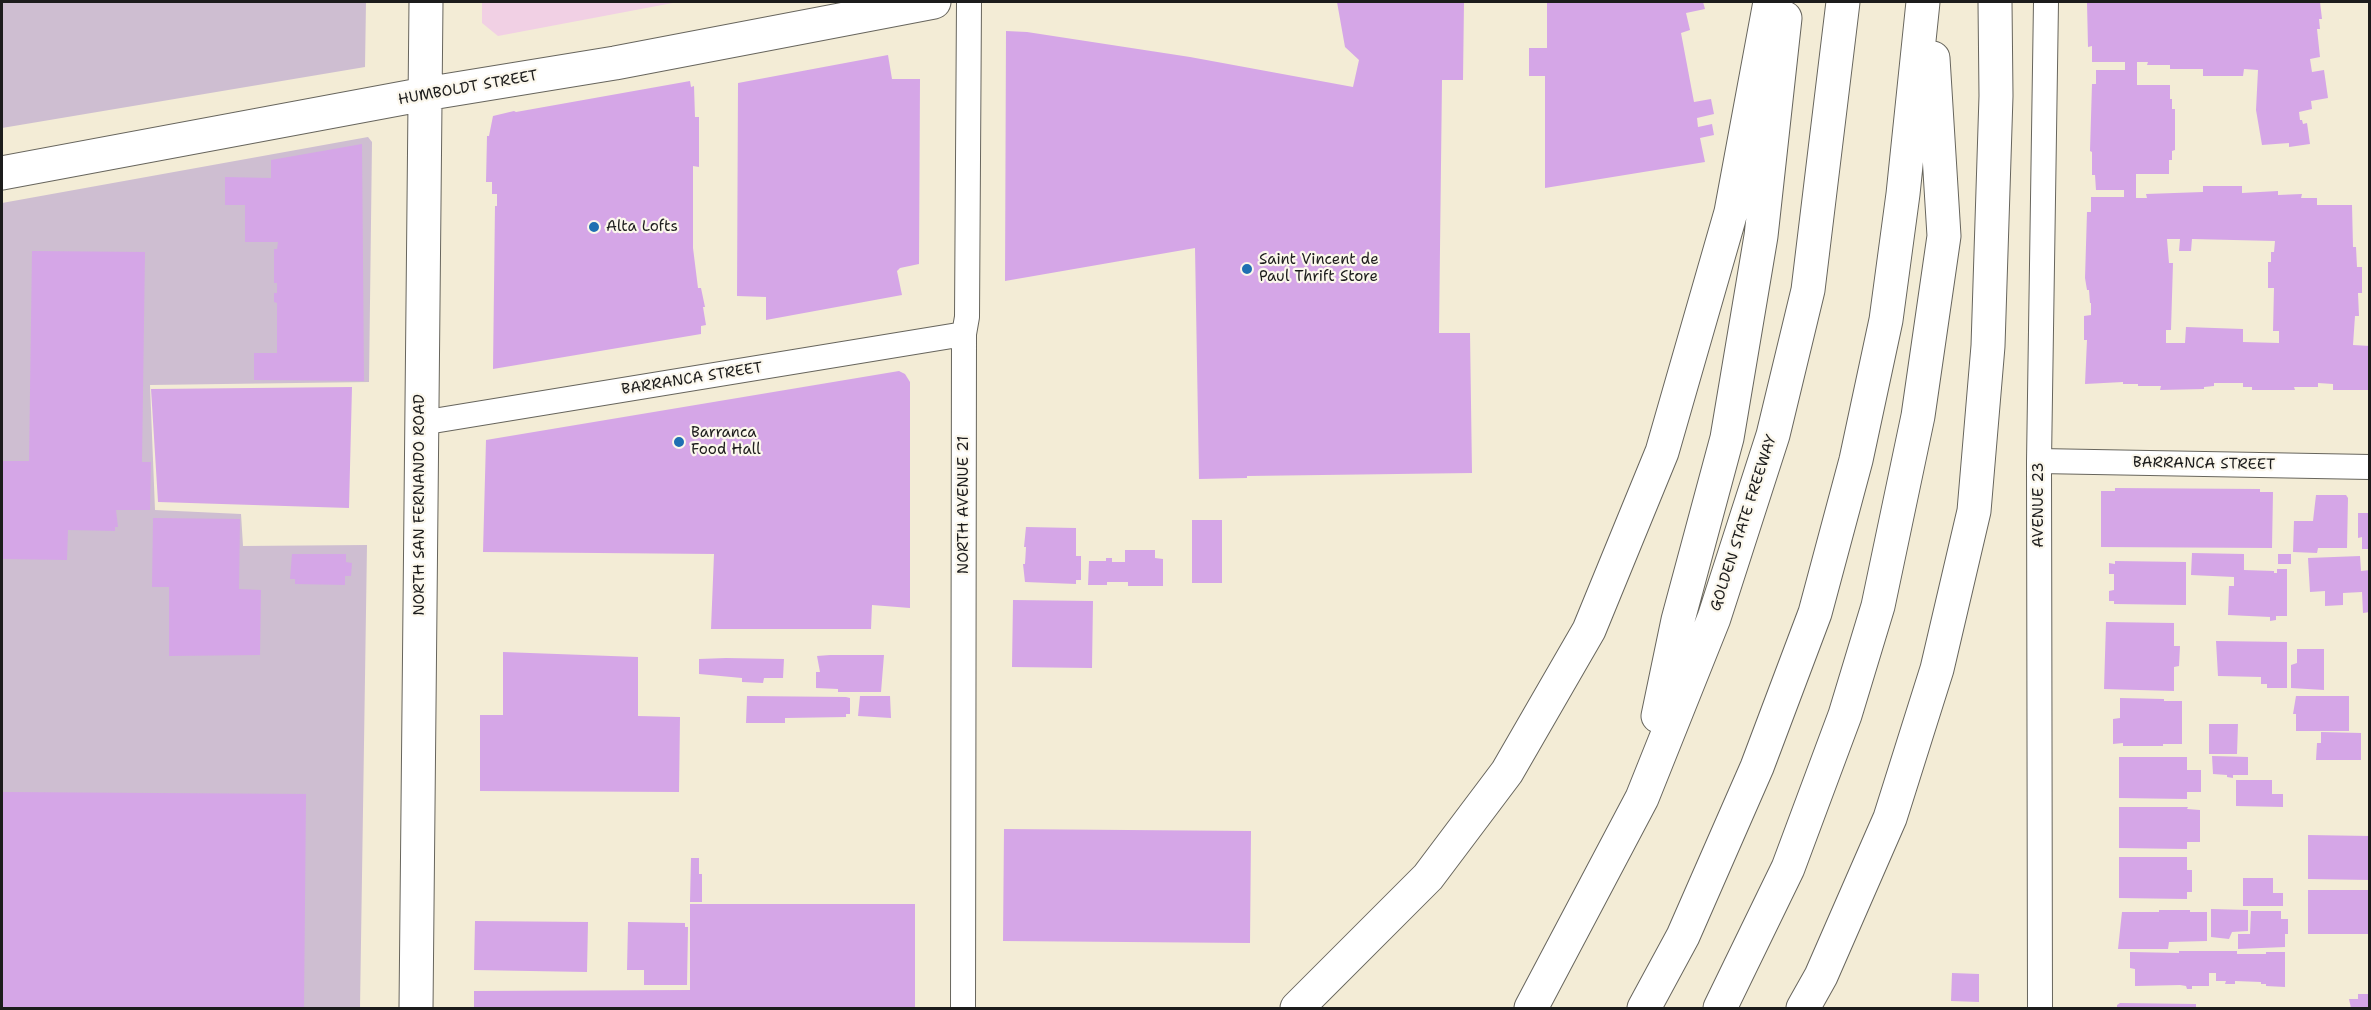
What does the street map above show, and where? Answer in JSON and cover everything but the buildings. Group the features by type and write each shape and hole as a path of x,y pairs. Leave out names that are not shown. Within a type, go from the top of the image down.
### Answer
{"main road":[{"name":"NORTH SAN FERNANDO ROAD","path":"416,1008 426,2"},
{"name":"HUMBOLDT STREET","path":"2,173 425,94 615,63 934,2"},
{"path":"1297,1008 1428,877 1507,772 1589,630 1662,452 1731,212 1770,2"},
{"path":"1642,798 1678,620 1726,438 1761,236 1785,32 1785,2"},
{"name":"GOLDEN STATE FREEWAY","path":"1531,1008 1642,798 1714,618 1773,435 1808,290 1843,2"},
{"path":"1644,1008 1683,936 1757,767 1815,613 1856,460 1886,320 1903,194 1923,2"},
{"path":"1724,1000 1788,868 1845,715 1878,606 1916,427 1944,236 1929,2"},
{"path":"1803,1008 1821,976 1890,818 1937,669 1974,511 1988,346 1996,96 1995,2"}],"street":[{"name":"NORTH AVENUE 21","path":"963,1008 964,334 969,2"},
{"name":"AVENUE 23","path":"2040,1008 2039,461 2046,2"},
{"name":"BARRANCA STREET","path":"421,423 964,334"},
{"name":"BARRANCA STREET","path":"2039,461 2370,467"}],"shaded area":[{"path":"2,2 366,2 365,67 2,128"},
{"path":"482,2 678,2 498,36 482,23"},
{"path":"368,137 372,142 369,382 150,385 155,510 241,514 243,546 367,545 360,1008 2,1008 2,203"}],"place":[{"name":"Alta Lofts","path":"594,227"},
{"name":"Saint Vincent de Paul Thrift Store","path":"1247,269"},
{"name":"Barranca Food Hall","path":"679,442"}]}
